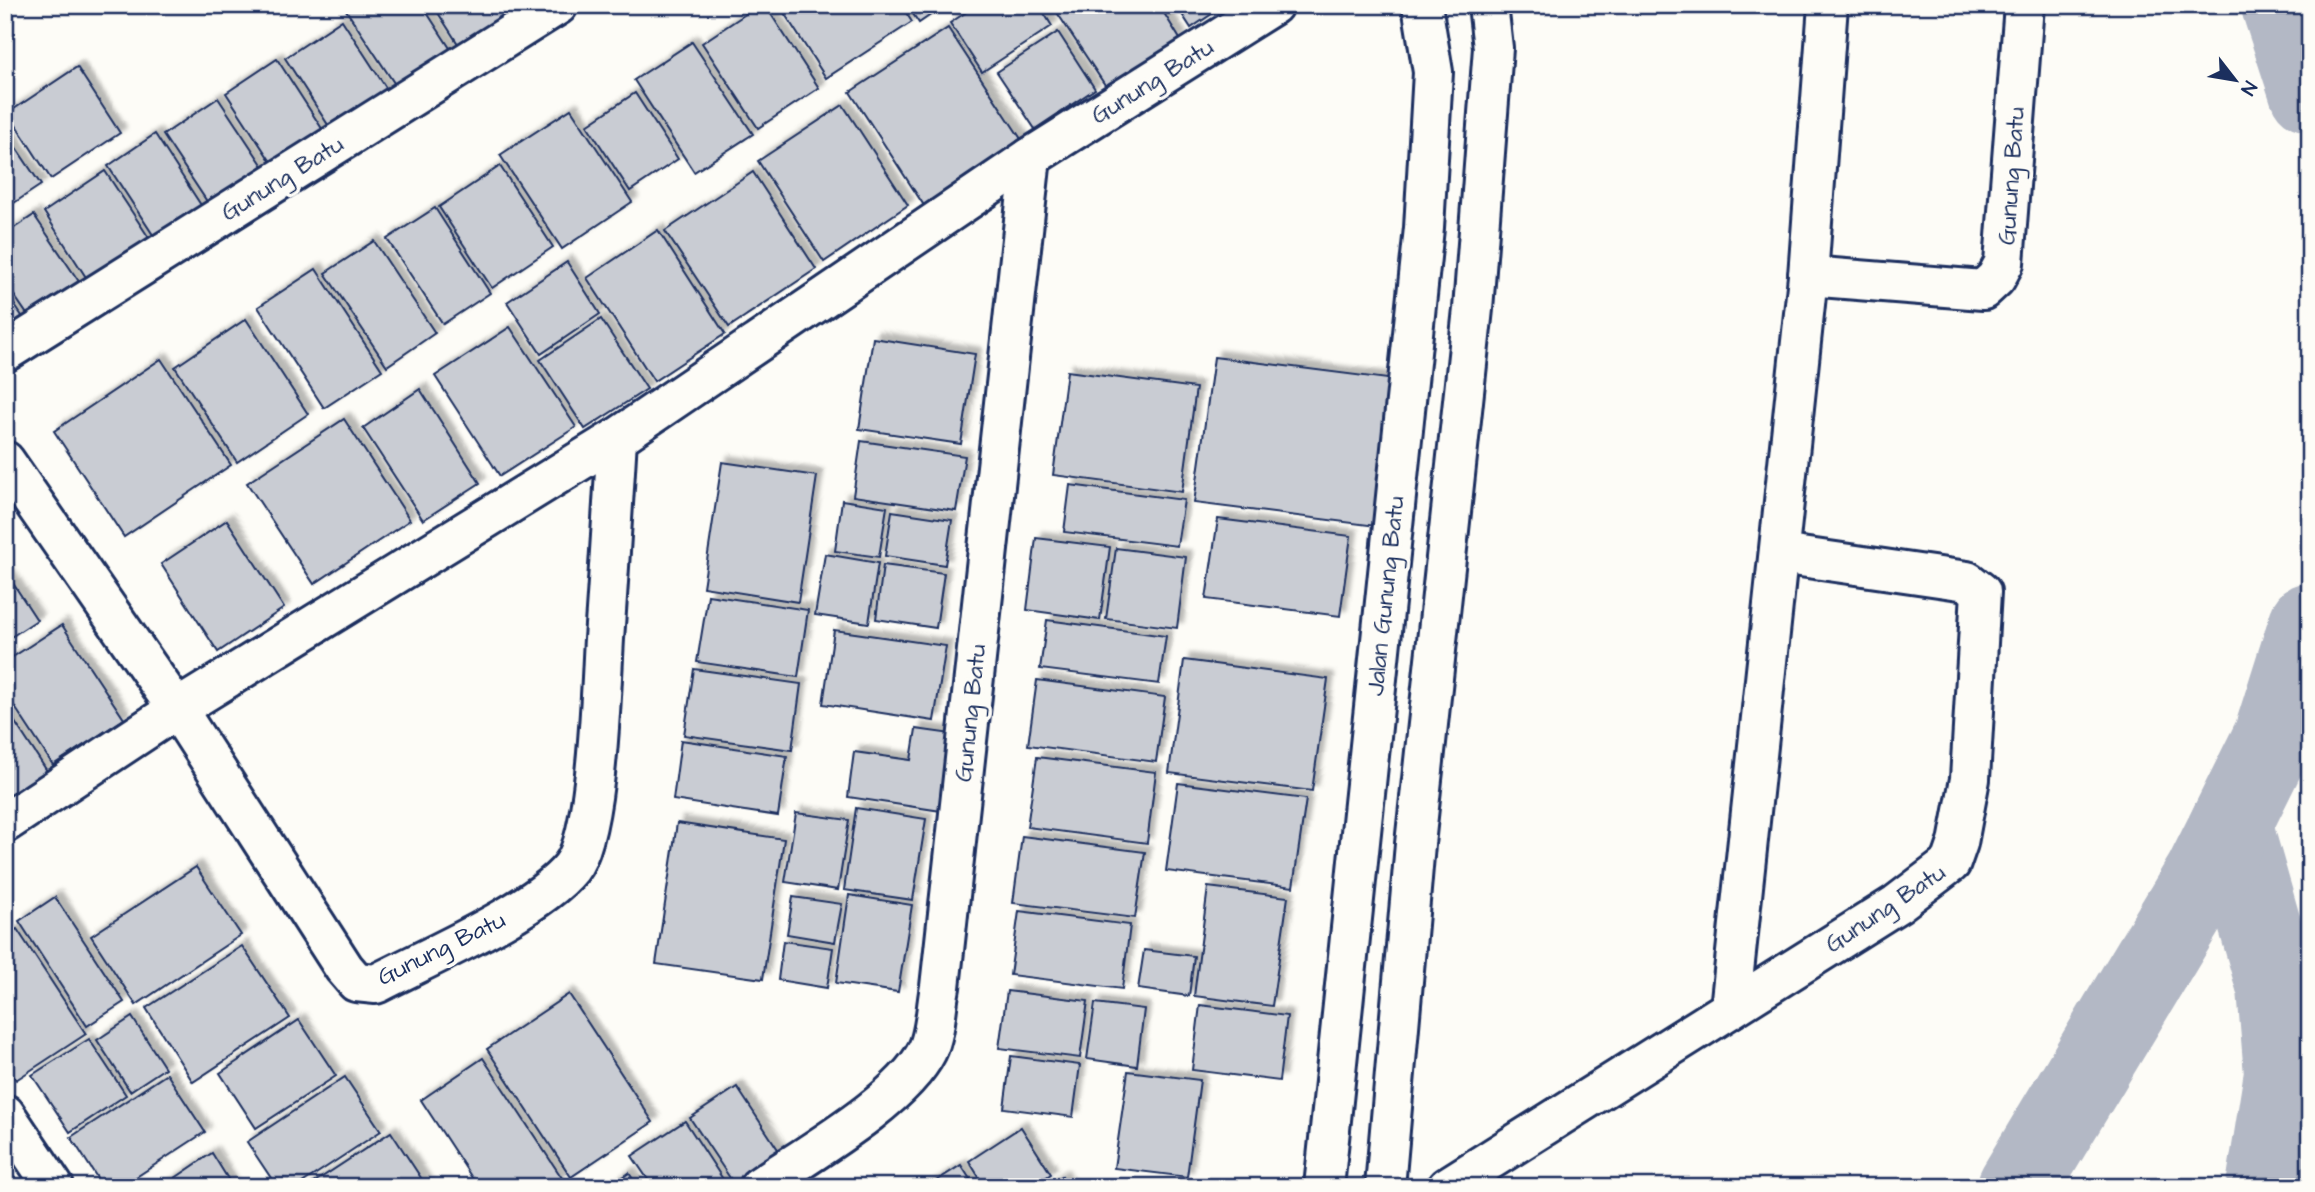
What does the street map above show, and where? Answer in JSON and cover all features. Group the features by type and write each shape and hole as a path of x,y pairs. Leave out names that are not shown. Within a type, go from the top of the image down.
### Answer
{"street":[{"name":"Gunung Batu","path":"5,352 558,5"},
{"name":"Gunung Batu","path":"5,823 177,709 617,438 1031,157 1273,5"},
{"name":"Jalan Gunung Batu","path":"1324,1187 1423,228 1433,72 1422,5"},
{"path":"1385,1187 1415,844 1479,232 1493,48 1488,5"},
{"path":"1730,1009 1808,276 1828,5"},
{"name":"Gunung Batu","path":"1808,276 1983,290 1996,278 2004,263 2024,5"},
{"name":"Gunung Batu","path":"759,1187 881,1101 907,1079 928,1050 940,987 1031,157"},
{"path":"1423,228 1479,232"},
{"name":"Gunung Batu","path":"5,461 177,709 344,968 356,982 376,984 520,909 562,878 574,865 583,843 597,751 617,438"},
{"name":"Gunung Batu","path":"1447,1187 1897,904 1951,863 1958,843 1970,779 1980,592 1967,582 1780,554"},
{"path":"5,1114 54,1187"}],"building":[{"path":"353,5 422,5 455,56 400,92 346,10"},
{"path":"433,5 530,5 462,50"},
{"path":"759,5 765,5 819,88 758,128 702,43"},
{"path":"779,5 901,5 912,22 826,78"},
{"path":"907,5 945,5 919,23"},
{"path":"977,5 1039,5 1052,26 982,72 950,23"},
{"path":"1052,5 1159,5 1180,39 1107,88"},
{"path":"1176,5 1225,5 1191,28"},
{"path":"342,20 390,94 332,131 285,58"},
{"path":"948,28 1023,142 925,207 850,92"},
{"path":"1058,32 1095,89 1035,129 997,72"},
{"path":"692,42 753,134 694,172 634,80"},
{"path":"277,59 328,138 277,171 226,93"},
{"path":"77,67 120,133 51,179 8,113"},
{"path":"635,93 678,159 630,191 587,125"},
{"path":"218,98 271,178 216,215 163,135"},
{"path":"843,105 908,205 824,262 758,161"},
{"path":"571,109 632,202 562,249 500,155"},
{"path":"5,131 41,185 5,209"},
{"path":"155,134 208,216 161,247 108,166"},
{"path":"500,166 553,247 492,288 439,207"},
{"path":"105,171 153,244 91,285 44,212"},
{"path":"753,172 816,269 729,327 665,231"},
{"path":"435,208 490,293 443,324 387,239"},
{"path":"34,215 84,289 33,323 5,282 5,234"},
{"path":"658,230 725,334 654,381 587,278"},
{"path":"374,241 435,333 387,366 325,273"},
{"path":"567,262 600,314 541,354 507,302"},
{"path":"316,269 382,370 324,408 258,307"},
{"path":"5,291 26,322 5,335"},
{"path":"246,319 308,414 237,462 175,367"},
{"path":"601,319 647,389 585,429 540,360"},
{"path":"510,327 576,427 500,476 435,376"},
{"path":"873,338 975,354 961,444 859,429"},
{"path":"1214,357 1396,380 1376,526 1194,503"},
{"path":"161,359 231,465 124,537 54,431"},
{"path":"1067,371 1196,388 1182,492 1053,475"},
{"path":"420,389 480,483 423,520 363,428"},
{"path":"344,419 410,520 314,584 247,483"},
{"path":"861,441 965,456 956,511 853,496"},
{"path":"722,462 817,476 798,602 703,587"},
{"path":"1070,485 1184,500 1177,546 1064,532"},
{"path":"842,500 887,507 879,557 835,551"},
{"path":"892,511 952,520 945,565 885,556"},
{"path":"1218,519 1351,536 1340,616 1206,599"},
{"path":"227,520 284,608 218,652 161,564"},
{"path":"1036,538 1110,547 1100,620 1027,610"},
{"path":"1116,548 1186,557 1177,628 1106,619"},
{"path":"825,554 878,563 869,623 815,615"},
{"path":"883,565 944,573 936,628 876,619"},
{"path":"5,571 37,620 5,641"},
{"path":"708,595 808,610 798,677 697,662"},
{"path":"1047,620 1166,636 1159,684 1040,669"},
{"path":"62,625 124,719 53,765 5,692 5,662"},
{"path":"834,630 946,646 934,721 823,704"},
{"path":"1184,660 1328,679 1312,791 1169,773"},
{"path":"694,669 801,684 792,750 684,735"},
{"path":"1037,680 1165,697 1156,762 1028,745"},
{"path":"5,707 47,771 5,798"},
{"path":"916,729 959,735 948,812 848,797 854,752 911,760"},
{"path":"681,740 787,756 778,816 673,800"},
{"path":"1037,757 1156,772 1147,843 1027,827"},
{"path":"1178,783 1306,799 1293,887 1166,871"},
{"path":"856,808 926,819 913,900 844,890"},
{"path":"796,813 849,820 838,890 785,882"},
{"path":"677,823 784,839 763,979 656,964"},
{"path":"1022,836 1145,852 1135,918 1013,903"},
{"path":"196,867 241,935 136,1005 91,936"},
{"path":"1208,887 1288,897 1272,1006 1194,996"},
{"path":"849,895 912,905 898,992 836,983"},
{"path":"55,897 124,1002 87,1026 19,921"},
{"path":"793,897 842,904 835,942 787,934"},
{"path":"1019,911 1130,925 1122,989 1010,975"},
{"path":"17,929 86,1034 16,1080 5,1064 5,937"},
{"path":"783,941 833,948 827,988 778,980"},
{"path":"242,946 290,1018 193,1082 146,1008"},
{"path":"1144,950 1194,956 1189,996 1138,989"},
{"path":"1007,991 1088,1001 1080,1058 999,1048"},
{"path":"569,994 653,1122 571,1177 487,1049"},
{"path":"1095,1003 1144,1009 1137,1066 1087,1059"},
{"path":"1200,1005 1287,1016 1279,1081 1192,1070"},
{"path":"132,1017 165,1068 130,1091 97,1040"},
{"path":"299,1020 336,1076 256,1128 220,1073"},
{"path":"89,1039 126,1095 70,1132 32,1075"},
{"path":"1011,1056 1080,1065 1073,1117 1004,1108"},
{"path":"483,1058 562,1178 549,1187 478,1187 421,1100"},
{"path":"1128,1071 1200,1080 1187,1177 1114,1168"},
{"path":"167,1074 205,1132 121,1187 103,1187 71,1137"},
{"path":"345,1077 381,1131 296,1187 277,1187 247,1142"},
{"path":"737,1087 783,1157 736,1187 690,1118"},
{"path":"685,1121 728,1187 653,1187 632,1156"},
{"path":"1021,1127 1051,1174 1031,1187 985,1187 969,1161"},
{"path":"391,1132 427,1187 307,1187"},
{"path":"212,1153 233,1187 162,1187"},
{"path":"961,1165 975,1187 927,1187"},
{"path":"629,1173 638,1187 609,1187"},
{"path":"1062,1176 1068,1187 1045,1187"}],"waterway":[{"path":"2282,5 2310,91"},
{"path":"2018,1187 2206,874 2274,737 2310,623"},
{"path":"2231,824 2278,988 2285,1074 2267,1187"}]}
